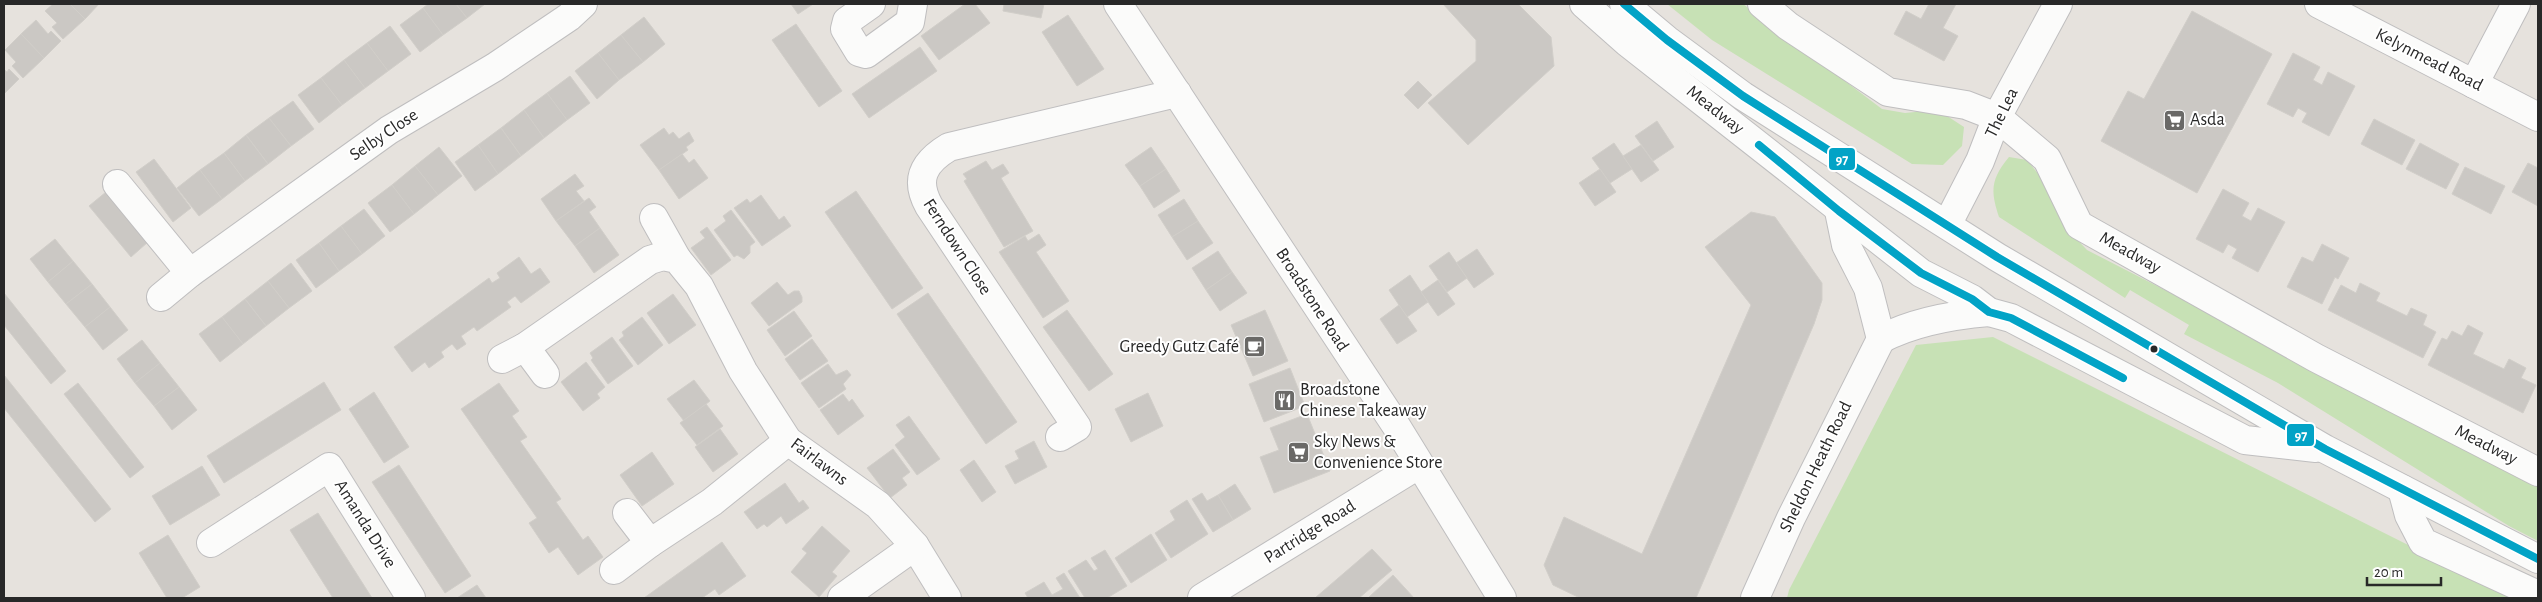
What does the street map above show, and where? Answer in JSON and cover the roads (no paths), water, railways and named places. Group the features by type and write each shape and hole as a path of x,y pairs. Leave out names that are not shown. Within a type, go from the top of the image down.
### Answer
{"street":[{"name":"Selby Close","path":"161,297 190,273 390,130 495,67 569,17 583,4"},
{"path":"871,4 847,21 845,29 859,52 866,54 910,22 913,4"},
{"name":"Broadstone Road","path":"1118,4 1395,424 1418,465 1502,598"},
{"name":"Meadway","path":"1584,4 1628,43 1839,211 1921,273 1972,299 1989,312 2011,318 2245,440 2325,449"},
{"name":"Meadway","path":"1624,4 1667,40 1743,96 1998,257 2325,449 2538,559"},
{"name":"Meadway","path":"1762,4 1788,26 1888,92 1966,105 1997,118 2047,159 2079,225 2316,358 2538,472"},
{"name":"The Lea","path":"1948,224 1980,161 1997,118 2058,4"},
{"name":"Kelynmead Road","path":"2319,4 2538,117"},
{"path":"2474,84 2516,4"},
{"name":"Ferndown Close","path":"1060,437 1077,427 929,206 922,194 922,175 935,155 949,147 1177,93"},
{"path":"117,184 190,273"},
{"path":"1839,211 1846,245 1868,288 1881,339 1900,329 1964,314 1989,312"},
{"name":"Fairlawns","path":"654,218 677,259 698,286 744,372 788,441 878,505 915,546 947,598"},
{"path":"546,374 513,353 650,260 663,256 677,259"},
{"name":"Sheldon Heath Road","path":"1755,598 1795,509 1881,339"},
{"path":"614,570 650,543 712,502 788,441"},
{"name":"Partridge Road","path":"1202,598 1418,465"},
{"name":"Amanda Drive","path":"211,543 329,467 411,598"},
{"path":"2402,489 2409,515 2423,542 2538,595"},
{"path":"627,513 650,543"},
{"path":"842,598 915,546"}],"place":[{"name":"Asda","path":"2174,120"},
{"name":"Greedy Gutz Café","path":"1255,347"},
{"name":"Broadstone Chinese Takeaway","path":"1284,400"},
{"name":"Sky News & Convenience Store","path":"1298,452"}]}
